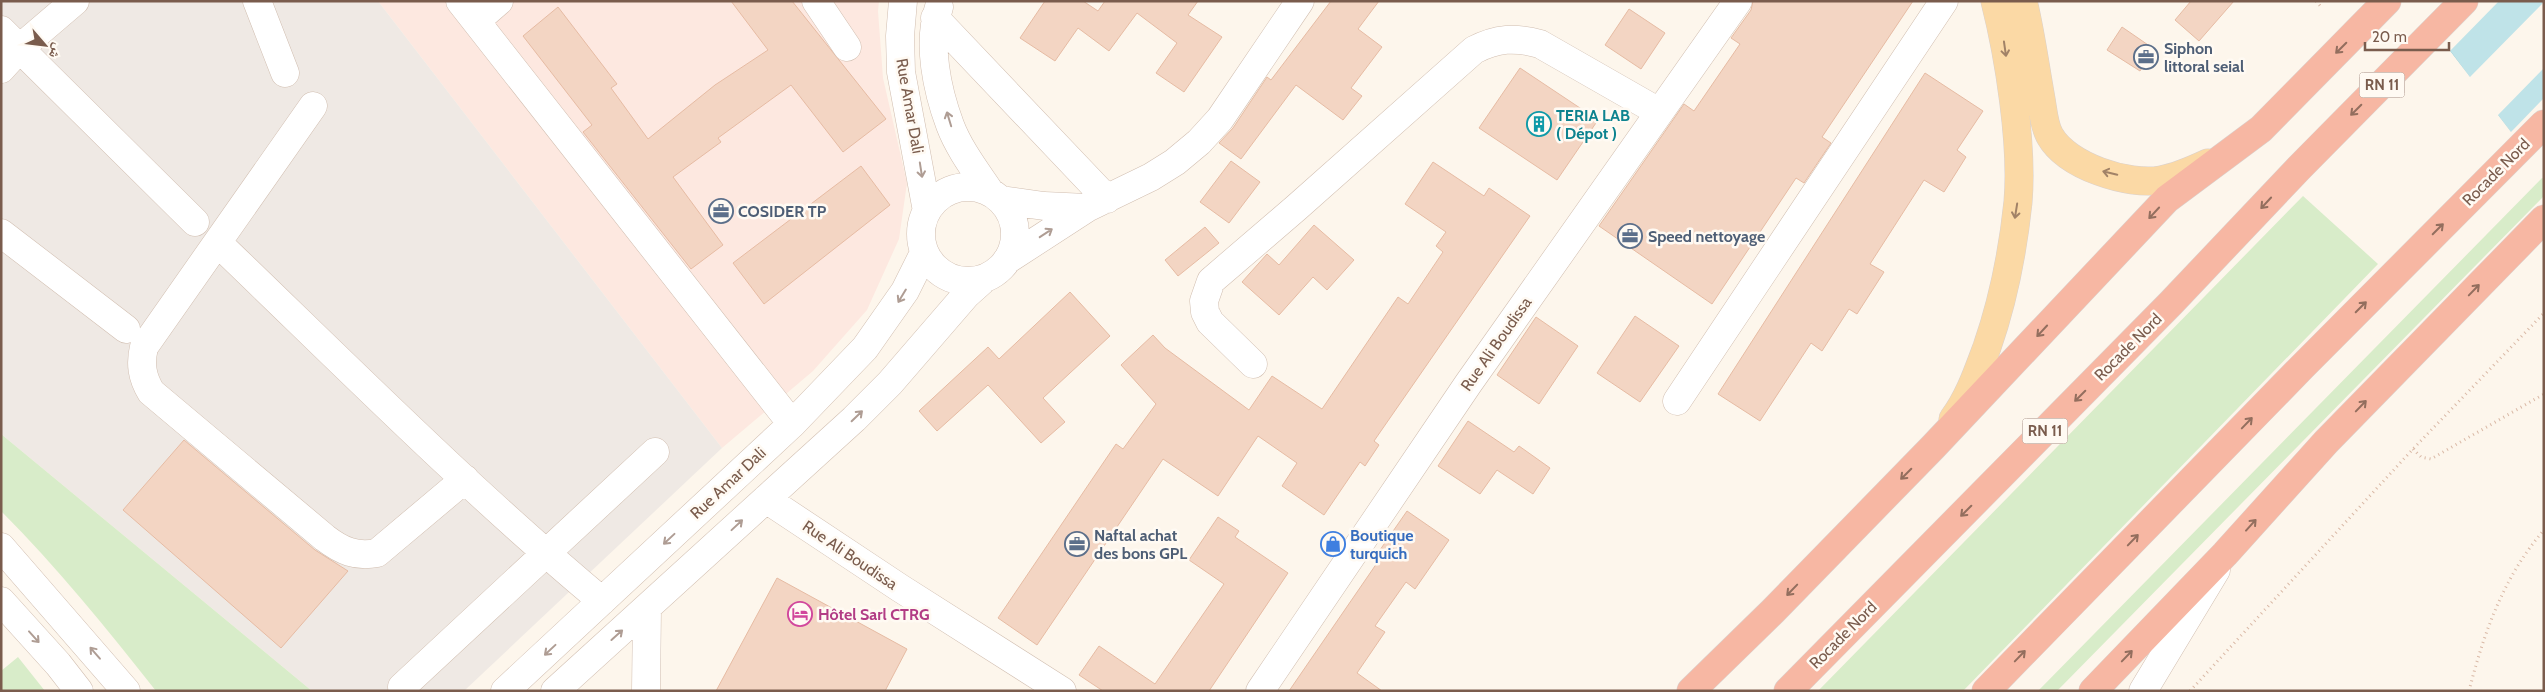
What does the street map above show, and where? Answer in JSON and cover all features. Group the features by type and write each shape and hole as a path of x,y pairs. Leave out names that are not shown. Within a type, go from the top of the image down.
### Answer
{"highway":[{"path":"1690,691 1773,611 1933,447 2167,199 2261,129 2387,1"},
{"name":"Rocade Nord","path":"1788,691 2172,303 2299,168 2464,1"},
{"name":"Rocade Nord","path":"1986,691 2404,264 2544,124"},
{"path":"2093,691 2225,554 2326,442 2544,219"},
{"path":"1710,691 1773,611"}],"main road":[{"path":"1933,447 1958,412 1977,374 1992,332 2002,294 2018,200 2014,117 2002,28 1995,1"},
{"path":"2023,1 2042,109 2050,136 2070,158 2091,168 2140,181 2161,180 2183,174 2223,156"}],"street":[{"path":"1,69 10,39 76,1"},
{"path":"257,1 286,73"},
{"path":"500,1 468,11 792,424"},
{"path":"816,1 847,47"},
{"name":"Rue Amar Dali","path":"903,1 900,36 901,72 927,211"},
{"path":"555,691 890,383 966,295 985,278 997,271 1007,260 1097,204 1151,177 1176,162 1198,142 1220,119 1300,1"},
{"name":"Rue Ali Boudissa","path":"1260,691 1468,384 1738,1"},
{"path":"1677,401 1944,1"},
{"path":"938,10 1097,204"},
{"name":"Rue Amar Dali","path":"938,10 933,48 939,85 951,126 966,155 996,196"},
{"path":"10,39 195,222"},
{"path":"1253,364 1210,322 1205,312 1204,301 1211,281 1474,50 1490,42 1506,39 1523,39 1540,44 1659,112"},
{"path":"314,106 144,347 142,373 151,392 325,538 350,553 364,555 377,553 465,479"},
{"path":"985,278 970,281 956,280 943,274 932,265 924,252 921,239 921,224 927,211 936,199 948,191 969,187 996,196 1044,206 1097,204"},
{"path":"996,196 1010,214 1015,229 1013,245 1007,260"},
{"path":"1,233 126,329"},
{"path":"218,243 465,479 546,554 602,601"},
{"name":"Rue Amar Dali","path":"505,691 792,424 865,348 905,291 924,252"},
{"path":"402,687 655,452"},
{"name":"Rue Ali Boudissa","path":"766,499 900,588 1062,691"},
{"path":"1,547 126,691"},
{"path":"2143,691 2225,554"},
{"path":"1,601 58,664 79,691"},
{"path":"646,691 647,608"}],"path":[{"path":"2316,1 2322,8"},
{"path":"2190,691 2413,449 2544,312"},
{"path":"2413,449 2421,457 2431,459 2544,394"},
{"path":"2469,691 2490,620 2503,591 2516,566 2544,530"}],"shaded area":[{"path":"1,1 378,1 722,448 464,691 312,691 1,434"},
{"name":"COSIDER TP","path":"378,1 879,1 878,11 883,78 907,183 899,239 867,310 813,371 722,448"}],"green space":[{"path":"2544,176 2544,196 2057,691 2038,691"},
{"path":"2303,196 2378,264 1963,691 1818,691"},
{"path":"1,434 312,691 156,691 62,576 1,511"},
{"path":"18,657 45,691 1,691 1,671"}],"water":[{"path":"2413,1 2544,1 2544,177"}],"pier":[{"path":"2411,1 2499,1 2450,51 2470,77 2544,2 2544,68 2498,115 2511,132 2544,98 2544,180 2487,104 2454,138 2433,120 2433,116 2469,80"}],"building":[{"path":"731,1 792,1 886,119 843,152 791,85 718,138 721,142 673,177 723,245 691,269 583,132 592,125 523,36 558,7 617,84 611,88 648,139 715,85 768,50"},
{"path":"1045,1 1083,1 1098,11 1105,1 1198,1 1188,15 1222,37 1184,92 1156,73 1177,43 1137,13 1109,51 1078,28 1055,61 1020,38"},
{"path":"1331,1 1379,1 1358,29 1382,47 1351,88 1362,96 1343,120 1296,85 1241,159 1219,143 1233,128 1267,77 1271,80"},
{"path":"1753,1 1913,1 1822,137 1831,143 1804,183 1796,178 1712,304 1599,226 1684,104 1694,111 1740,44 1731,38 1751,10"},
{"path":"2191,1 2234,1 2199,41 2175,20"},
{"path":"1629,9 1665,33 1641,69 1605,45"},
{"path":"2122,27 2154,49 2140,71 2107,50"},
{"name":"TERIA LAB ( Dépot )","path":"1520,68 1598,120 1557,180 1479,128"},
{"path":"1925,73 1983,111 1957,150 1966,157 1944,192 1924,180 1870,264 1884,272 1857,314 1849,309 1822,351 1811,343 1760,421 1718,394"},
{"path":"1231,161 1260,182 1229,223 1200,202"},
{"path":"1433,162 1484,196 1489,188 1530,216 1374,441 1379,445 1365,466 1360,462 1324,515 1282,486 1297,463 1258,436 1218,496 1163,459 1037,645 998,618 1116,444 1123,449 1156,404 1121,365 1153,335 1165,348 1249,410 1272,376 1322,409 1398,297 1408,304 1443,252 1436,246 1446,232 1405,204"},
{"path":"861,166 890,205 764,304 733,263"},
{"path":"1314,225 1354,260 1327,290 1313,277 1279,315 1242,282 1267,254 1279,265"},
{"path":"1205,227 1219,243 1178,276 1165,260"},
{"path":"1070,292 1110,336 1043,398 1065,422 1041,443 988,385 937,431 919,411 988,347 999,359"},
{"path":"1635,316 1679,346 1640,402 1597,373"},
{"path":"1536,317 1578,346 1539,404 1497,375"},
{"path":"1468,421 1514,452 1519,446 1550,468 1533,494 1497,470 1480,494 1438,466"},
{"path":"184,440 315,550 348,571 281,648 123,510"},
{"path":"1407,511 1449,540 1415,589 1406,582 1375,626 1385,632 1357,673 1382,691 1289,691 1377,563 1373,560"},
{"path":"1218,517 1239,531 1235,537 1288,573 1209,691 1103,691 1079,675 1099,646 1155,684 1224,584 1189,560"},
{"name":"Hôtel Sarl CTRG","path":"777,578 907,649 885,691 716,691"}],"place":[{"name":"Siphon littoral seial","path":"2146,57"},
{"name":"TERIA LAB ( Dépot )","path":"1539,124"},
{"name":"COSIDER TP","path":"721,211"},
{"name":"Speed nettoyage","path":"1630,236"},
{"name":"Naftal achat des bons GPL","path":"1077,544"},
{"name":"Boutique turquich","path":"1333,544"},
{"name":"Hôtel Sarl CTRG","path":"800,614"}]}
